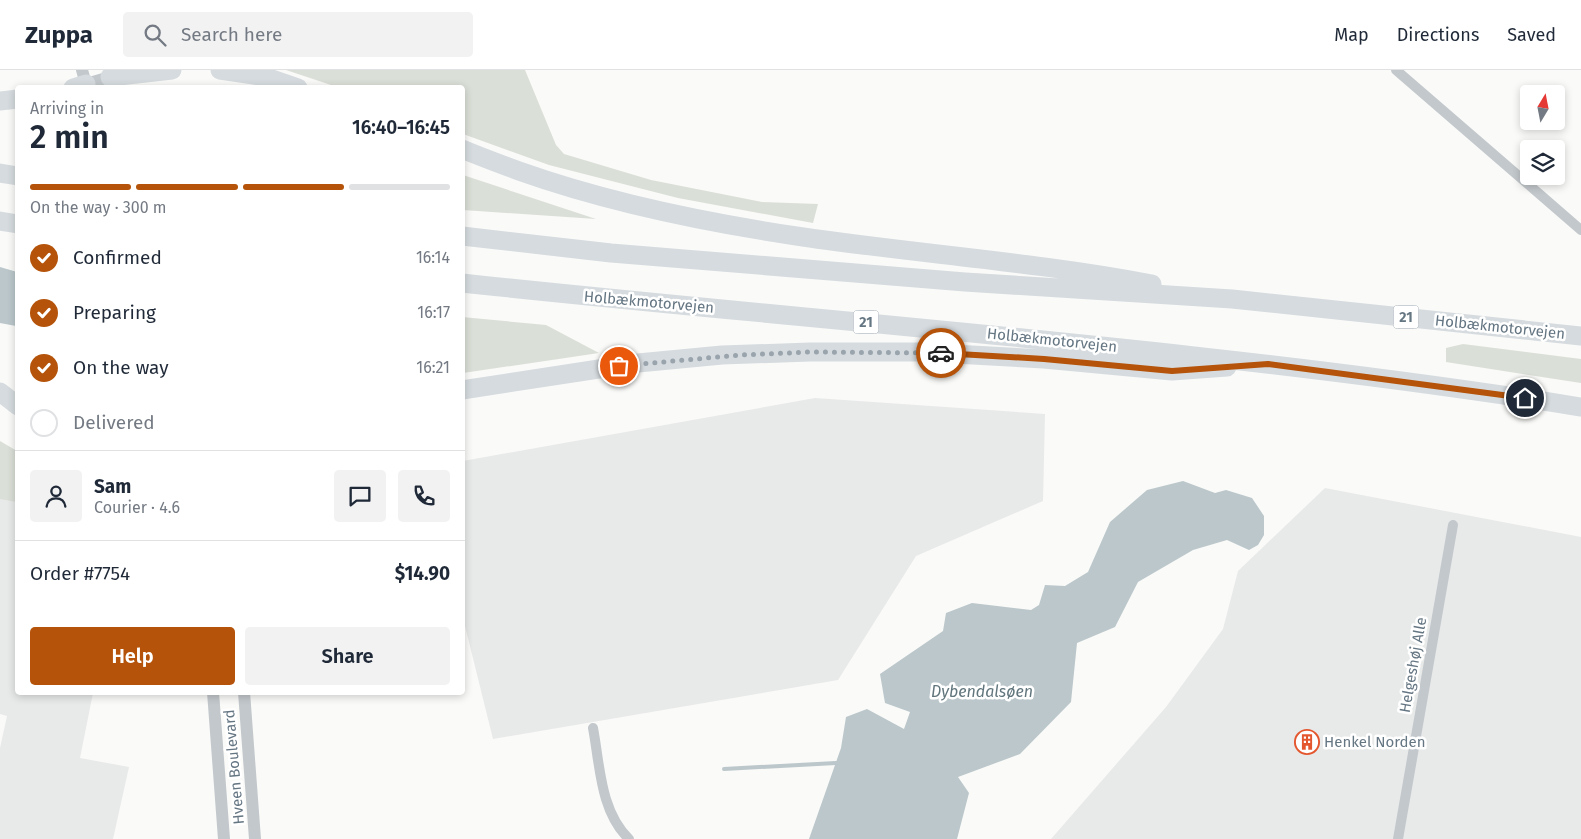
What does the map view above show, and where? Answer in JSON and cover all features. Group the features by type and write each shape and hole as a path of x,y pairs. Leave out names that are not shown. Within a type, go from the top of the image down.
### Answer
{"highway":[{"path":"110,78 172,70"},
{"path":"220,70 266,77 289,85"},
{"path":"0,101 15,99"},
{"path":"465,150 520,171 613,199 710,220 803,237 1099,274 1232,299"},
{"path":"0,173 15,176"},
{"path":"0,221 15,224"},
{"name":"Holbækmotorvejen","path":"465,236 640,255 965,282 1232,299 1581,336"},
{"name":"Holbækmotorvejen","path":"465,283 609,299 957,330 1174,352 1506,395 1581,407"},
{"path":"465,390 638,363 722,355 810,352 926,352 1044,359 1172,371 1268,364"},
{"path":"0,392 15,404"}],"street":[{"path":"1396,70 1581,230"},
{"path":"82,82 110,78"},
{"name":"Helgeshøj Alle","path":"1398,839 1452,525"},
{"name":"Hveen Boulevard","path":"213,695 224,839"},
{"name":"Hveen Boulevard","path":"244,695 255,839"},
{"path":"593,728 607,804 629,839"}],"shaded area":[{"path":"286,70 525,70 556,145 564,154 651,180 762,202 818,204 813,223 678,198 549,165 465,135 465,85 331,85"},
{"path":"465,176 596,219 465,210"},
{"path":"465,317 546,325 599,353 465,373"},
{"path":"1463,344 1581,359 1581,383 1446,362 1446,348"},
{"path":"815,398 1045,414 1043,501 916,556 838,680 493,739 465,626 465,461"},
{"path":"0,441 15,450 15,502 0,499"},
{"path":"0,482 15,486 15,695 93,695 80,758 129,767 113,839 0,839 0,748 7,716 0,714"},
{"path":"1325,488 1581,537 1581,839 1051,839 1166,707 1223,629 1238,571"}],"water":[{"path":"0,267 15,271 15,326 0,323"},
{"name":"Dybendalsøen","path":"1183,481 1215,493 1226,490 1252,498 1264,516 1264,535 1258,545 1249,550 1227,540 1193,550 1138,582 1115,627 1077,643 1071,702 1020,754 958,777 969,793 957,839 809,839 841,748 846,717 867,709 904,729 910,712 885,703 880,674 943,631 946,613 972,603 1031,610 1039,605 1045,585 1065,586 1088,572 1110,522 1147,490"}],"waterway":[{"path":"724,769 836,763"}],"way so far":[{"path":"619,366 722,355 810,352 941,353"}],"place":[{"name":"Henkel Norden","path":"1307,742"}],"route":[{"path":"941,353 1044,359 1172,371 1268,364 1525,398"}]}
